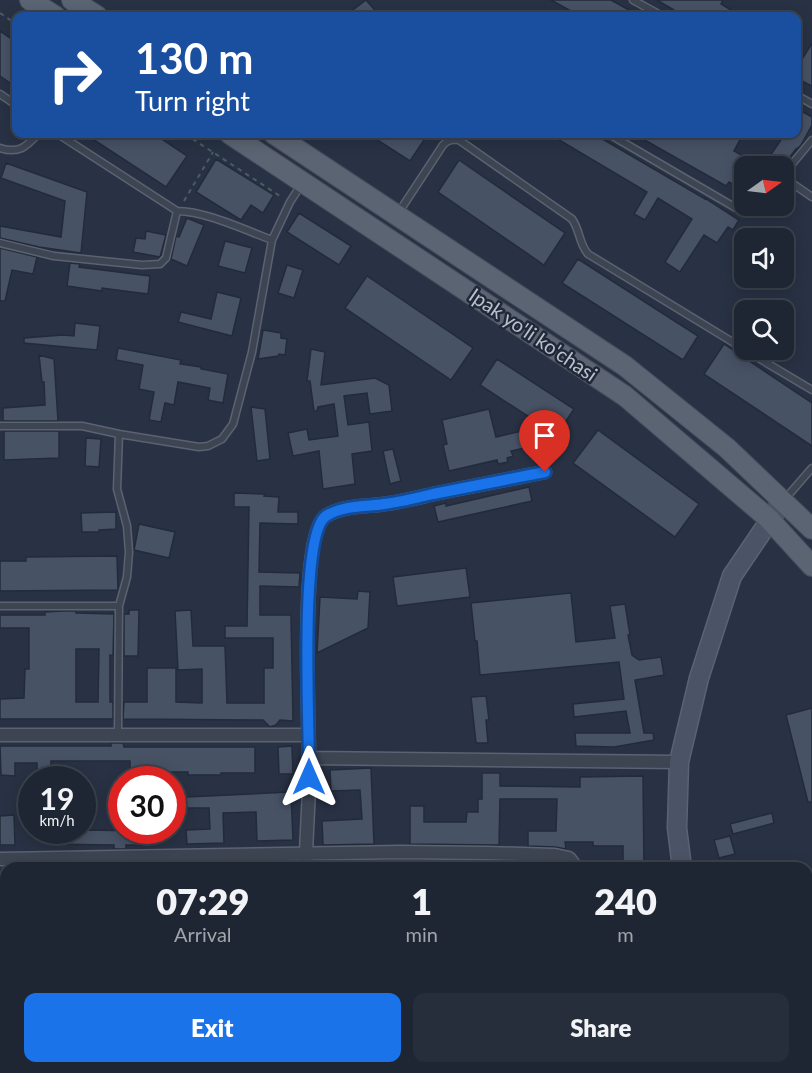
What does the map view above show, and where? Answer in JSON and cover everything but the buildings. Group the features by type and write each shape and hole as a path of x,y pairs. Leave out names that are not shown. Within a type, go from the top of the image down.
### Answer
{"main road":[{"path":"30,0 49,12"},
{"path":"72,0 91,12"},
{"name":"Ipak yo'li ko'chasi","path":"236,138 625,396 769,519 812,566"},
{"name":"Ipak yo'li ko'chasi","path":"280,138 625,366 727,448 812,529"},
{"path":"681,862 677,828 679,762 699,678 732,576 769,519 784,501"}],"street":[{"path":"307,862 309,586 315,535 324,517 348,508 384,504 545,472"},
{"path":"0,735 308,735"},
{"path":"309,758 679,762"},
{"path":"0,859 454,852 555,855 569,858 572,862"}],"lane":[{"path":"633,0 655,12"},
{"path":"0,148 20,149 34,138"},
{"path":"64,138 177,212 192,212 272,240"},
{"path":"616,138 734,207"},
{"path":"397,215 443,145 447,141 459,140 572,219 588,254 734,342"},
{"path":"794,162 812,140"},
{"path":"0,426 82,426 199,447 208,446 222,439 234,424 252,352 272,240 290,202 303,182"},
{"path":"794,184 812,197"},
{"path":"0,243 54,256 142,265 159,264 166,258 177,212"},
{"path":"763,360 812,390"},
{"path":"118,736 119,606 126,583 129,552 127,526 117,489 119,434"},
{"path":"784,501 812,468"},
{"path":"0,606 119,606"}],"path":[{"path":"191,138 290,202"},
{"path":"177,212 213,152"}],"route":[{"path":"309,777 307,635 309,586 315,535 324,517 348,508 384,504 545,472"}]}
